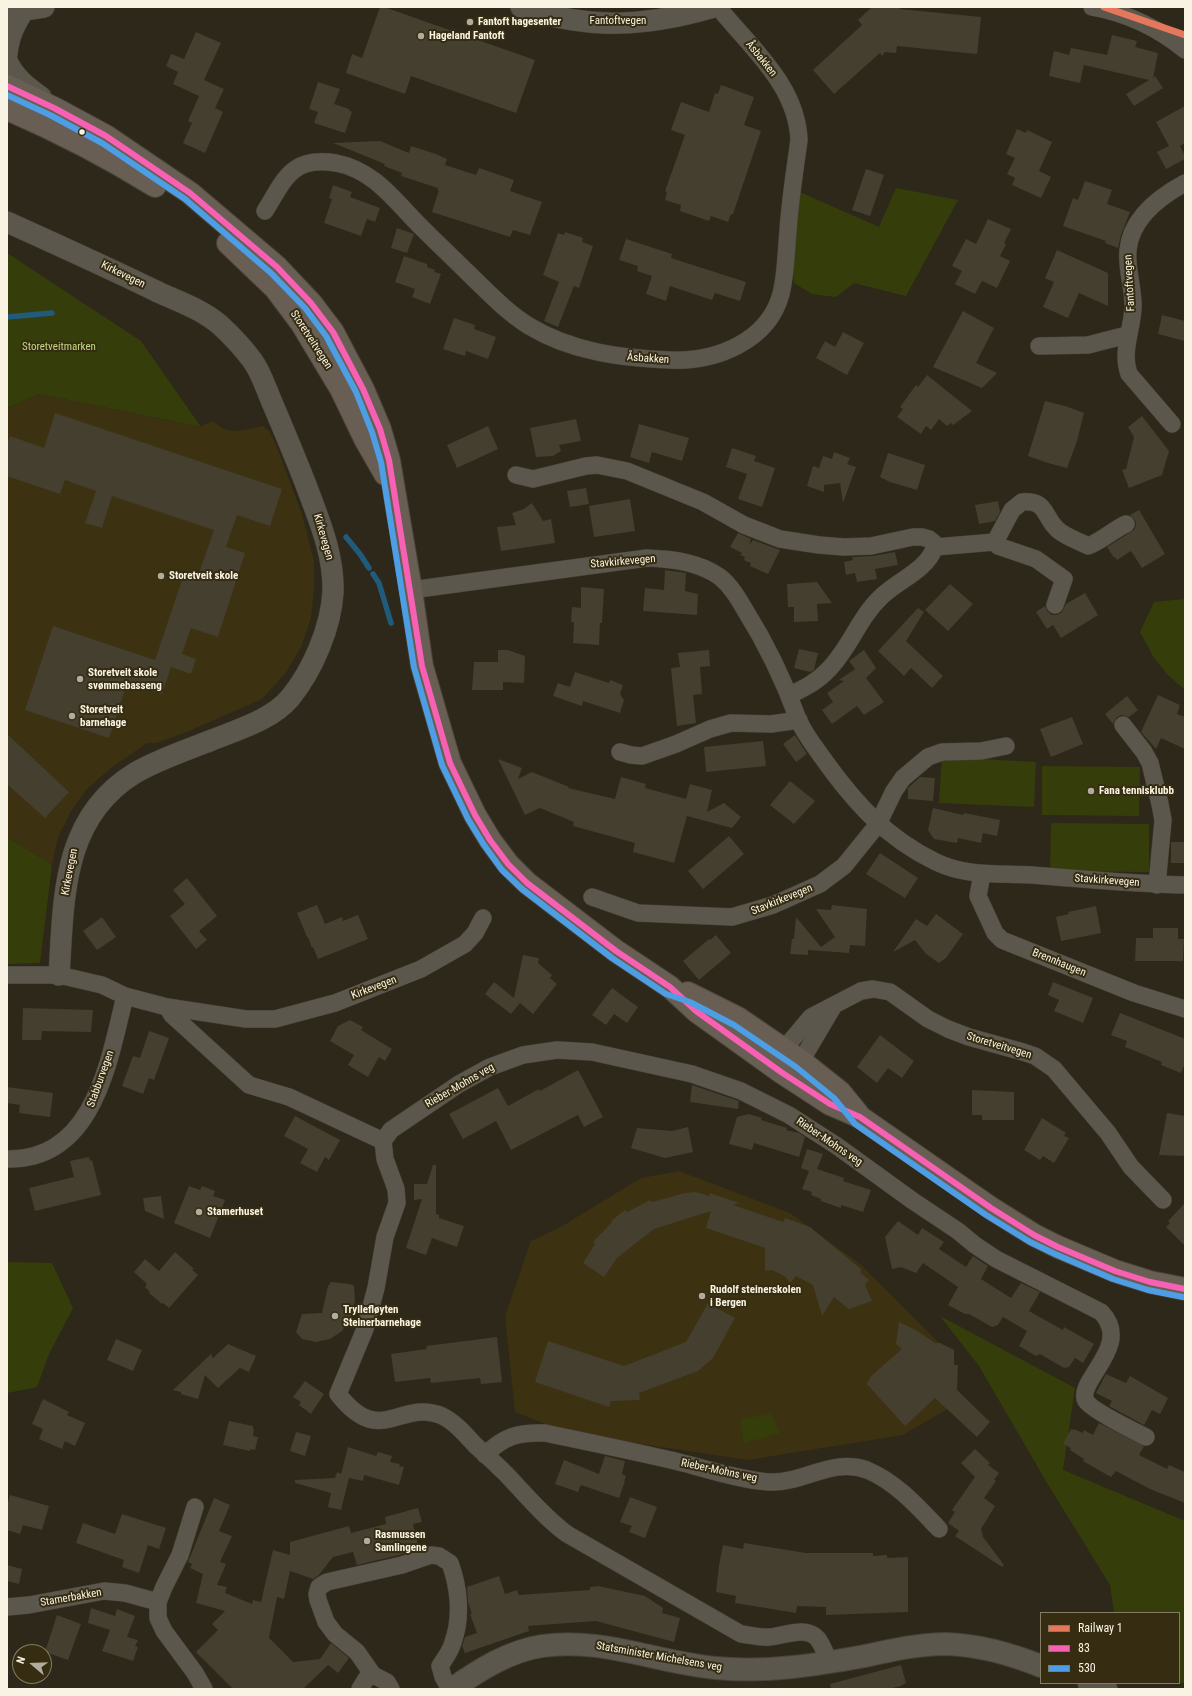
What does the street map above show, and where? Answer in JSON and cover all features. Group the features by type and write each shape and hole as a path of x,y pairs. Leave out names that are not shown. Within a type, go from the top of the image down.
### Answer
{"main road":[{"name":"Storetveitvegen","path":"7,86 54,108 106,136 190,193 256,248 297,288 333,332 363,389 380,429 389,460 422,666 442,741 461,788 490,840 508,864 527,883 610,946 670,987 696,1011 781,1072 830,1104 860,1117 978,1199 1034,1235 1076,1256 1115,1271 1150,1282 1185,1289"},
{"name":"Storetveitvegen","path":"7,109 32,119 98,152 136,174 175,199 239,252 275,288 302,324 341,389 365,439 394,491"},
{"name":"Storetveitvegen","path":"670,987 693,995 738,1018 792,1055 840,1092 860,1117"},
{"name":"Statsminister Michelsens veg","path":"451,1689 487,1666 520,1651 541,1646 568,1643 593,1645 716,1668 769,1670 829,1662 889,1650 946,1644 978,1647 998,1651 1040,1666"},
{"path":"1092,1684 1106,1689"}],"street":[{"name":"Fantoftvegen","path":"521,7 562,19 607,23 638,23 666,20 714,7"},
{"name":"Åsbakken","path":"265,211 293,169 304,164 320,162 335,163 347,166 375,179 494,298 529,326 548,336 574,346 632,359 683,360 711,357 726,352 759,331 776,309 781,294 786,262 798,127 791,102 767,62 718,7"},
{"path":"1092,7 1112,10 1131,17 1170,38 1185,50"},
{"path":"7,22 25,10"},
{"path":"7,54 8,40 12,29 25,10"},
{"path":"7,61 12,71 21,82 54,108"},
{"name":"Fantoftvegen","path":"1172,424 1129,374 1127,368 1127,335 1133,309 1128,250 1132,236 1143,216 1154,203 1185,183"},
{"name":"Kirkevegen","path":"7,222 198,311 221,326 252,360 259,370 286,434 320,522 328,546 332,568 333,590 331,612 324,635 304,676 289,700 252,723 144,768 123,782 95,810 77,840 71,860 63,916 59,975"},
{"path":"1039,346 1088,345 1127,335"},
{"path":"516,475 533,479 586,466 597,465 627,471 703,502 744,525 780,539 844,547 871,546 913,537 922,537 929,539 934,543 935,547"},
{"path":"994,542 1012,510 1022,502 1036,502 1044,508 1058,530 1088,546 1094,544 1112,531 1126,524"},
{"path":"935,547 994,542 998,546 1036,559 1064,579 1055,605"},
{"path":"790,695 812,684 829,670 869,611 882,596 927,563 935,547"},
{"name":"Stavkirkevegen","path":"411,590 647,558 682,561 710,571 720,577 730,587 753,622 790,695 799,720 814,745 843,786 878,824 909,847 938,863 963,871 982,874 1022,874 1157,885 1185,885"},
{"path":"620,752 642,756 676,744 710,729 731,723 771,724 799,720"},
{"path":"1123,725 1144,752 1150,763 1160,804 1163,820 1157,885"},
{"name":"Stavkirkevegen","path":"592,897 638,913 732,917 773,906 826,880 844,866 878,824 894,791 903,778 928,757 942,752 981,751 1006,746"},
{"name":"Brennhaugen","path":"982,874 978,896 995,933 1002,940 1134,993 1185,1009"},
{"name":"Kirkevegen","path":"7,975 59,975 102,985 125,996 167,1007 246,1019 264,1020 308,1011 335,1003 421,969 466,944 475,933 482,918"},
{"name":"Storetveitvegen","path":"792,1055 833,1007 861,991 873,989 882,990 897,996 928,1018 948,1029 969,1037 1034,1056 1045,1062 1058,1074 1108,1133 1131,1167 1163,1200"},
{"name":"Stabburvegen","path":"7,1159 34,1157 52,1149 69,1136 86,1117 97,1095 105,1072 125,996"},
{"path":"167,1007 172,1015 249,1086 290,1097 383,1141 385,1158 396,1189 397,1203 385,1237 376,1288 365,1329 338,1394 348,1407 360,1415 375,1421 385,1421 416,1413 428,1412 441,1416 452,1422 505,1473 550,1522 567,1534 741,1634 768,1638 796,1632 805,1632 812,1635 818,1639 829,1662"},
{"name":"Rieber-Mohns veg","path":"383,1141 391,1130 459,1084 490,1067 518,1056 557,1050 592,1052 692,1074 726,1085 764,1102 813,1130 996,1259 1101,1312 1110,1327 1111,1340 1107,1351 1087,1387 1085,1396 1086,1401 1096,1410 1146,1438"},
{"path":"781,1072 792,1055"},
{"name":"Rieber-Mohns veg","path":"486,1455 503,1439 520,1433 534,1432 630,1450 769,1482 787,1481 824,1469 855,1467 867,1470 890,1483 910,1499 939,1529"},
{"path":"195,1507 180,1555 158,1602 158,1618 164,1632 195,1673 204,1689"},
{"name":"Statsminister Michelsens veg","path":"373,1675 357,1652 335,1634 326,1622 318,1600 317,1594 319,1587 327,1582 402,1565 431,1555 439,1556 450,1563 458,1595 458,1621 454,1642 440,1666 443,1677 451,1689"},
{"name":"Stamerbakken","path":"7,1607 29,1605 104,1591 125,1593 158,1602"},
{"path":"360,1689 366,1679 373,1675 387,1682 391,1689"}],"shaded area":[{"name":"Storetveit skole","path":"39,394 200,427 212,421 222,428 233,431 263,426 269,431 275,442 302,514 314,561 314,591 311,618 301,647 285,674 262,699 187,732 157,743 147,743 111,768 87,789 71,811 58,837 52,865 7,837 7,408"},
{"name":"Rudolf steinerskolen i Bergen","path":"679,1171 790,1213 860,1264 942,1346 961,1401 903,1435 748,1460 568,1433 515,1412 505,1316 531,1241 559,1228 641,1178"}],"green space":[{"path":"896,188 958,200 906,296 854,283 836,297 812,294 794,283 793,266 800,192 879,227"},
{"name":"Storetveitmarken","path":"7,253 141,341 201,427 39,394 7,408"},
{"path":"1185,599 1185,690 1167,674 1154,658 1140,632 1154,602"},
{"path":"942,757 1036,762 1034,807 939,803"},
{"name":"Fana tennisklubb","path":"1042,766 1140,767 1139,816 1042,815"},
{"path":"1051,823 1149,824 1149,872 1050,871"},
{"path":"7,837 52,865 40,963 7,964"},
{"path":"7,1262 52,1263 73,1308 49,1354 37,1387 7,1393"},
{"path":"940,1316 1075,1388 1063,1470 1185,1521 1185,1683 1180,1683 1180,1612 1114,1612 1110,1585 1047,1483 979,1366"},
{"path":"771,1414 780,1433 744,1443 740,1419"}],"building":[{"path":"380,7 384,7 535,60 516,113 411,76 405,94 346,73 352,54 362,58"},
{"path":"872,7 901,7 900,9 981,17 977,54 897,46 896,53 885,52 882,56 880,53 834,94 813,70 862,25 858,20"},
{"path":"196,32 221,43 204,80 224,89 215,108 223,112 205,153 183,143 192,123 188,121 199,96 173,84 178,72 166,66 171,54 184,59"},
{"path":"1112,35 1137,41 1135,47 1158,53 1153,78 1155,76 1163,88 1134,106 1126,94 1149,80 1084,65 1080,83 1049,76 1054,51 1069,55 1071,48 1107,55"},
{"path":"318,82 340,89 334,104 349,109 352,112 345,133 314,123 318,112 309,109"},
{"path":"721,85 754,97 744,125 761,131 733,214 731,214 728,222 711,216 709,221 680,211 681,205 665,200 667,192 665,191 685,135 671,130 681,102 709,112 715,93 718,94"},
{"path":"1185,106 1185,143 1180,146 1185,159 1166,169 1157,152 1169,146 1156,122"},
{"path":"1017,129 1026,133 1027,130 1052,142 1039,171 1051,177 1041,198 1012,185 1015,178 1007,174 1015,158 1006,154"},
{"path":"380,141 409,153 411,146 436,154 447,159 445,165 476,175 479,168 514,180 510,191 542,202 530,235 513,230 510,237 432,212 439,190 437,190 438,188 401,176 402,173 384,166 385,164 333,143"},
{"path":"866,169 884,175 870,216 852,210"},
{"path":"1085,181 1112,190 1107,204 1130,212 1121,235 1118,248 1105,243 1106,241 1063,226 1073,198 1078,200"},
{"path":"333,185 352,192 350,197 380,208 375,222 367,219 361,236 324,223 332,199 329,198"},
{"path":"988,219 1011,229 1004,243 1006,244 1000,256 1010,261 997,288 982,281 975,294 955,284 962,271 952,266 966,239 976,244"},
{"path":"397,228 414,234 407,253 391,248"},
{"path":"565,232 583,238 582,242 593,246 579,288 574,286 558,327 544,321 559,282 543,275 558,233 564,235"},
{"path":"626,239 672,254 671,258 746,282 740,301 715,293 712,300 670,286 666,301 646,294 652,276 637,271 638,266 619,260"},
{"path":"1057,250 1108,273 1108,306 1079,293 1068,318 1043,307 1054,282 1045,278"},
{"path":"404,256 427,264 427,267 435,270 434,272 441,274 430,304 412,297 415,289 395,282"},
{"path":"963,311 994,328 976,363 997,373 982,388 933,367"},
{"path":"1162,315 1185,321 1185,341 1158,334"},
{"path":"454,318 475,325 474,329 496,337 488,359 466,351 465,356 443,349"},
{"path":"843,332 864,343 847,375 816,358 825,341 835,347"},
{"path":"927,375 972,411 953,425 951,423 947,426 939,419 931,430 926,426 921,434 897,417 903,409 900,407 916,385 918,387"},
{"path":"1045,401 1084,413 1077,441 1067,468 1028,456"},
{"path":"55,413 282,489 270,526 237,515 226,547 245,553 218,637 191,628 182,654 196,659 191,674 171,667 162,694 127,683 109,738 25,710 53,626 155,660 185,571 198,576 214,530 112,496 102,528 85,523 96,491 65,480 60,494 7,476 7,444 10,436 44,448"},
{"path":"1142,416 1169,451 1162,475 1129,488 1122,470 1126,469 1134,437 1128,427"},
{"path":"576,419 581,441 559,445 561,451 553,456 536,457 530,428"},
{"path":"639,424 689,438 682,461 652,452 649,463 630,457"},
{"path":"488,426 498,449 457,468 447,445"},
{"path":"732,448 756,456 754,461 775,468 762,507 738,499 747,474 726,467"},
{"path":"834,452 850,458 847,464 856,467 843,503 840,483 824,485 824,492 807,486 813,466 819,468 823,456 832,459"},
{"path":"888,453 925,465 917,490 890,482 880,477"},
{"path":"586,488 589,504 570,507 567,491"},
{"path":"630,499 635,531 594,537 589,506"},
{"path":"998,501 1000,512 995,521 979,524 975,505"},
{"path":"532,503 543,521 551,519 555,543 501,551 497,527 516,525 512,513 524,509"},
{"path":"1139,510 1165,554 1142,568 1131,551 1117,560 1107,547 1134,530 1136,525 1135,520 1130,515"},
{"path":"738,533 751,539 749,545 753,540 780,550 768,574 750,566 751,563 744,560 745,557 740,555 742,553 730,547"},
{"path":"895,552 898,565 875,569 877,579 857,582 855,573 846,575 844,562 853,560 852,557 873,556"},
{"path":"665,570 686,573 685,591 698,594 697,615 643,611 645,588 664,590"},
{"path":"817,582 832,603 817,604 818,621 794,622 794,607 788,607 787,584"},
{"path":"950,584 973,604 948,631 925,610"},
{"path":"581,587 604,589 599,645 573,643 574,622 571,622 572,607 581,608"},
{"path":"1085,593 1098,615 1061,638 1053,625 1047,629 1036,612 1045,606 1048,612 1052,615 1057,615 1062,612 1066,604"},
{"path":"918,608 924,612 906,641 943,676 932,688 911,668 904,676 878,651"},
{"path":"799,649 818,653 814,670 810,672 794,668"},
{"path":"498,650 508,650 525,656 524,683 503,682 503,690 472,690 474,662 498,662"},
{"path":"709,650 710,666 700,667 702,694 693,695 696,723 677,726 671,668 680,667 678,653"},
{"path":"864,650 876,668 866,678 884,702 864,715 857,706 832,724 822,710 833,702 827,693 844,681 839,680 855,669 849,661"},
{"path":"575,672 609,683 610,680 623,685 620,694 624,700 620,713 583,701 582,706 553,696 558,683 570,687"},
{"path":"1158,695 1180,705 1177,714 1185,717 1185,749 1161,738 1156,749 1141,732"},
{"path":"1127,696 1138,710 1129,717 1122,715 1117,717 1113,724 1105,714"},
{"path":"1072,717 1083,744 1051,757 1040,729"},
{"path":"7,734 69,792 45,818 7,784"},
{"path":"795,735 807,754 796,762 783,744"},
{"path":"763,741 766,766 706,772 704,747"},
{"path":"498,759 522,768 518,779 532,772 569,787 568,788 615,799 621,777 646,784 645,788 686,799 690,784 712,790 707,812 724,803 741,817 732,828 687,816 674,863 633,852 635,843 573,826 574,822 540,808 525,815"},
{"path":"920,777 935,778 933,801 908,799 908,788"},
{"path":"790,781 815,801 794,824 770,805"},
{"path":"933,808 963,815 964,813 1000,820 997,836 983,833 981,843 958,838 957,843 934,839 928,830"},
{"path":"729,836 744,854 703,889 688,871"},
{"path":"1171,842 1185,842 1185,863 1171,863"},
{"path":"880,853 918,878 905,898 866,874"},
{"path":"187,878 217,916 199,931 207,940 196,949 170,916 185,904 173,890"},
{"path":"317,905 325,924 342,917 343,921 358,915 368,939 318,959 297,913"},
{"path":"832,905 867,909 865,946 850,945 849,953 808,950 808,955 790,954 792,939 794,939 796,917 821,947 835,937 816,909 831,910"},
{"path":"1096,906 1101,933 1061,941 1056,917 1069,914 1068,912"},
{"path":"936,914 963,934 946,958 939,963 926,954 915,940 893,952 916,919 927,926"},
{"path":"102,917 116,937 97,950 83,931"},
{"path":"1153,928 1178,928 1178,939 1184,939 1183,961 1135,961 1136,938 1153,938"},
{"path":"716,935 731,953 699,980 683,961"},
{"path":"523,955 539,958 538,963 552,975 550,978 557,984 533,1014 520,1003 511,1014 485,994 494,982 514,998"},
{"path":"1053,982 1093,998 1083,1023 1054,1011 1059,1000 1048,995"},
{"path":"612,988 638,1007 627,1023 614,1014 606,1025 592,1015"},
{"path":"23,1008 93,1010 91,1032 42,1031 41,1040 22,1040"},
{"path":"1120,1013 1185,1039 1185,1063 1181,1073 1161,1065 1162,1062 1125,1047 1127,1041 1111,1035"},
{"path":"350,1020 363,1027 361,1030 392,1049 385,1061 379,1057 368,1077 348,1065 354,1055 330,1041 338,1026"},
{"path":"149,1031 169,1038 154,1080 149,1078 143,1094 122,1086 133,1056 140,1058"},
{"path":"880,1035 914,1061 902,1078 888,1068 877,1083 857,1067"},
{"path":"578,1070 603,1117 584,1127 578,1115 511,1150 496,1121 463,1139 449,1114 498,1088 508,1106 539,1089 540,1091"},
{"path":"692,1085 739,1101 738,1109 690,1102"},
{"path":"7,1087 53,1093 50,1117 19,1113 20,1105 7,1103"},
{"path":"972,1090 1014,1092 1014,1120 982,1120 982,1115 972,1115"},
{"path":"1167,1113 1185,1116 1185,1156 1159,1155"},
{"path":"749,1114 762,1118 761,1120 787,1128 786,1130 799,1133 805,1137 799,1157 754,1143 752,1150 729,1144 737,1117"},
{"path":"295,1116 340,1140 329,1160 325,1157 317,1172 300,1163 308,1149 284,1136"},
{"path":"1042,1118 1066,1133 1064,1136 1069,1138 1054,1163 1043,1156 1040,1160 1024,1150"},
{"path":"688,1127 693,1152 665,1158 631,1148 637,1128 672,1131"},
{"path":"807,1149 823,1154 817,1169 844,1178 843,1181 871,1190 863,1212 841,1205 841,1208 821,1201 821,1199 811,1195 812,1192 802,1189 809,1171 801,1168"},
{"path":"89,1157 90,1161 92,1160 101,1195 35,1211 29,1188 74,1177 70,1161"},
{"path":"433,1165 436,1165 436,1214 439,1215 439,1218 464,1226 457,1247 432,1238 426,1255 406,1248 422,1199 414,1200 414,1184 427,1184"},
{"name":"Stamerhuset","path":"189,1186 200,1190 202,1186 215,1191 213,1196 225,1200 210,1238 174,1223"},
{"path":"696,1192 709,1196 710,1193 739,1203 733,1205 783,1222 785,1218 810,1227 862,1270 860,1272 869,1280 865,1285 872,1301 849,1309 834,1297 822,1316 813,1285 796,1276 790,1283 786,1277 772,1270 765,1271 765,1248 706,1228 711,1211 654,1229 617,1258 604,1277 583,1263 595,1244 593,1242 612,1222 611,1221 625,1210 627,1212 650,1200 652,1202 685,1193"},
{"path":"161,1196 164,1219 145,1211 143,1198"},
{"path":"1185,1203 1185,1246 1166,1227 1170,1223 1168,1221"},
{"path":"898,1221 918,1235 922,1228 944,1242 939,1249 966,1267 973,1256 988,1266 981,1279 1011,1298 1021,1283 1040,1292 1029,1311 1063,1330 1064,1327 1094,1344 1083,1363 1075,1358 1069,1367 1064,1368 1040,1354 1036,1356 1019,1346 1027,1331 1003,1317 998,1325 992,1327 969,1314 965,1314 948,1305 958,1287 923,1263 916,1273 901,1267 892,1269 885,1237"},
{"path":"175,1252 194,1269 192,1270 198,1275 169,1308 149,1293 150,1292 145,1287 147,1284 134,1272 145,1259 159,1271"},
{"path":"331,1282 350,1284 354,1286 355,1301 350,1319 342,1331 330,1339 316,1342 302,1339 296,1332 302,1314 322,1313 328,1286"},
{"path":"708,1303 735,1318 713,1358 698,1371 639,1393 640,1400 611,1401 609,1407 535,1382 548,1341 624,1366 686,1342"},
{"path":"899,1322 916,1330 935,1343 940,1343 954,1350 954,1365 958,1365 957,1390 990,1422 977,1437 935,1398 905,1426 867,1384 871,1376 902,1349 896,1344"},
{"path":"497,1337 502,1382 481,1384 480,1378 431,1383 430,1378 395,1382 391,1354 427,1349 426,1346"},
{"path":"116,1339 142,1350 133,1371 107,1360"},
{"path":"228,1344 256,1356 249,1372 240,1368 218,1388 205,1375 198,1399 173,1390 212,1353 211,1355 213,1358"},
{"path":"1106,1374 1126,1383 1130,1376 1168,1398 1160,1414 1152,1410 1144,1425 1109,1406 1112,1401 1096,1393"},
{"path":"305,1381 324,1394 311,1414 299,1405 301,1402 293,1397"},
{"path":"43,1399 69,1412 67,1415 85,1423 75,1446 65,1441 62,1449 39,1439 43,1429 32,1424"},
{"path":"229,1421 253,1426 253,1436 258,1437 255,1450 250,1449 250,1451 223,1445"},
{"path":"1099,1423 1144,1446 1139,1455 1167,1469 1169,1465 1185,1472 1185,1503 1150,1489 1116,1471 1111,1477 1083,1461 1084,1459 1070,1450 1071,1448 1063,1444 1071,1429 1083,1433 1084,1430 1093,1435"},
{"path":"296,1432 311,1436 305,1456 290,1451"},
{"path":"348,1447 376,1456 378,1452 392,1456 390,1462 400,1464 399,1466 404,1467 399,1485 364,1475 363,1481 349,1478 341,1510 328,1507 331,1493 295,1483 295,1480 335,1478 337,1472 341,1474"},
{"path":"975,1449 990,1463 988,1465 999,1473 994,1480 996,1481 984,1498 995,1506 981,1529 983,1537 1004,1565 1002,1567 955,1536 959,1531 948,1523 955,1512 952,1510 975,1477 961,1463"},
{"path":"605,1456 625,1461 622,1474 626,1476 619,1498 581,1485 578,1492 555,1484 564,1460 599,1474"},
{"path":"10,1495 49,1506 42,1530 23,1525 20,1534 7,1530 7,1506"},
{"path":"630,1497 657,1507 645,1538 629,1532 632,1526 620,1522"},
{"path":"214,1498 230,1505 219,1531 232,1536 220,1562 226,1564 217,1585 227,1587 225,1593 252,1604 253,1600 261,1602 273,1550 290,1555 290,1542 349,1526 351,1533 386,1524 385,1517 418,1508 422,1522 413,1524 419,1549 357,1565 353,1552 333,1557 318,1576 313,1579 290,1571 284,1599 277,1597 269,1638 293,1662 320,1659 331,1643 349,1658 338,1673 328,1665 303,1689 233,1689 196,1652 218,1630 212,1624 225,1611 196,1603 203,1574 190,1568 192,1564 188,1562"},
{"path":"122,1514 166,1528 159,1549 148,1545 139,1573 122,1567 124,1560 76,1543 83,1523 115,1534"},
{"path":"744,1543 806,1553 873,1553 873,1556 887,1555 887,1558 908,1557 908,1612 826,1615 826,1607 797,1606 796,1613 735,1603 736,1596 716,1592 719,1565 723,1545 743,1549"},
{"path":"7,1565 22,1569 19,1584 7,1581"},
{"path":"499,1576 505,1594 517,1590 519,1595 590,1590 590,1587 598,1586 645,1596 663,1608 662,1613 680,1618 674,1642 596,1621 528,1626 529,1631 465,1653 462,1646 465,1637 477,1633 470,1614 472,1614 468,1602 467,1587"},
{"path":"91,1608 115,1616 117,1609 135,1616 127,1637 138,1640 135,1646 138,1647 133,1661 102,1651 110,1630 88,1623"},
{"path":"57,1615 81,1624 68,1660 52,1654 52,1644 48,1644"},
{"path":"901,1665 906,1683 901,1686 888,1689 831,1689 830,1684"}],"waterway":[{"path":"7,317 52,313"},
{"path":"346,537 369,568"},
{"path":"373,574 379,583 391,623"}],"rail line":[{"name":"1","path":"1104,7 1185,35"}],"transit line":[{"name":"83","path":"7,86 54,108 106,136 190,193 277,267 311,303 333,332 363,389 380,429 389,460 422,666 450,763 475,815 490,840 508,864 527,883 616,951 670,987 696,1011 781,1072 830,1104 860,1117 991,1208 1034,1235 1058,1247 1115,1271 1150,1282 1185,1289"},
{"name":"530","path":"7,95 50,115 102,143 185,199 271,273 305,308 326,336 356,392 372,432 381,462 414,667 442,765 468,819 502,870 522,889 612,958 666,994 690,1002 734,1025 796,1067 834,1098 855,1124 986,1215 1030,1242 1113,1279 1148,1290 1183,1297"}],"place":[{"name":"Fantoft hagesenter","path":"470,22"},
{"name":"Hageland Fantoft","path":"421,36"},
{"name":"Storetveit skole","path":"161,576"},
{"name":"Storetveit skole svømmebasseng","path":"80,679"},
{"name":"Storetveit barnehage","path":"72,716"},
{"name":"Fana tennisklubb","path":"1091,791"},
{"name":"Stamerhuset","path":"199,1212"},
{"name":"Rudolf steinerskolen i Bergen","path":"702,1296"},
{"name":"Tryllefløyten Steinerbarnehage","path":"335,1316"},
{"name":"Rasmussen Samlingene","path":"367,1541"}]}
